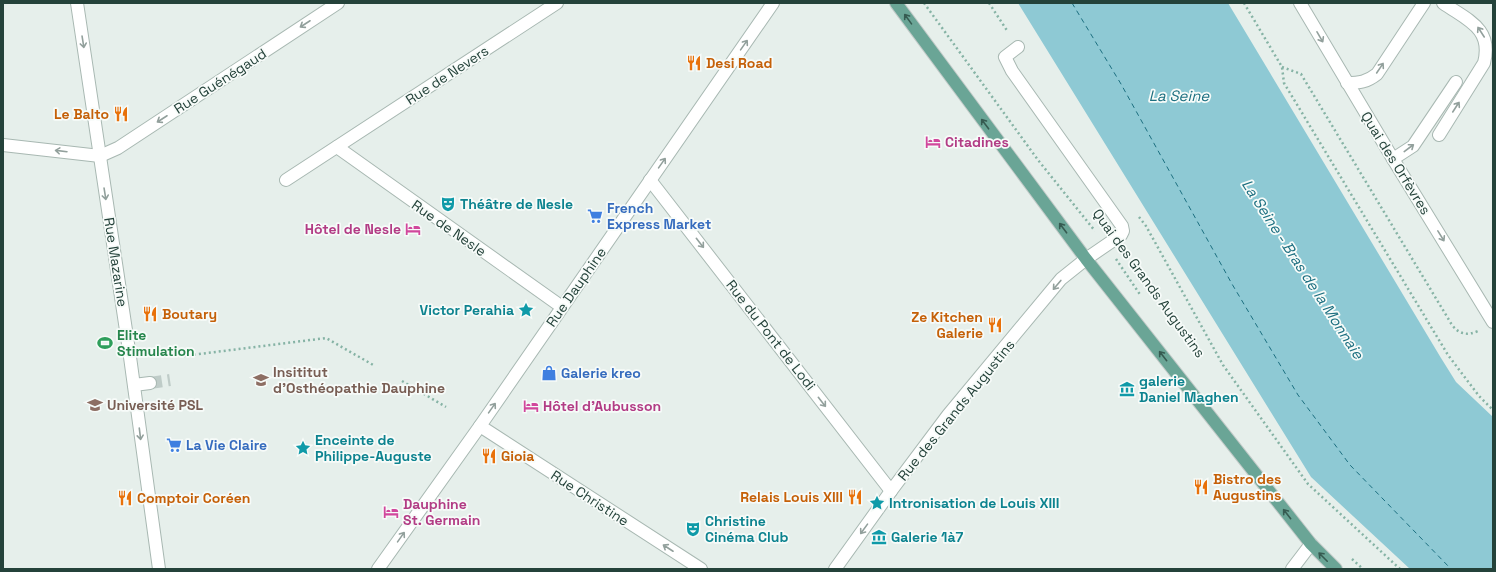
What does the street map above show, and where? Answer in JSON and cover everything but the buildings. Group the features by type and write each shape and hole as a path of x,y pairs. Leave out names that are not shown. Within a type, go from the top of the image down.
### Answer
{"main road":[{"path":"896,3 1086,259 1311,544 1336,569"}],"street":[{"name":"Rue Mazarine","path":"77,3 134,385 158,569"},
{"name":"Rue Guénégaud","path":"100,156 118,148 338,3"},
{"name":"Rue de Nevers","path":"286,180 557,3"},
{"name":"Rue Dauphine","path":"378,569 480,426 773,3"},
{"name":"Quai des Orfèvres","path":"1300,3 1393,159 1488,305 1493,322"},
{"path":"1347,83 1361,83 1370,80 1377,74 1424,3"},
{"path":"1439,135 1484,63 1487,54 1486,41 1482,32 1477,26 1443,3"},
{"name":"Rue des Grands Augustins","path":"835,569 948,415 1062,279 1086,259 1121,236 1123,231 1122,226 1012,71 1005,57 1018,47"},
{"path":"1393,159 1413,146 1456,82"},
{"path":"3,145 100,156"},
{"name":"Rue de Nesle","path":"337,148 562,307"},
{"name":"Rue du Pont de Lodi","path":"650,180 891,491"},
{"path":"134,385 150,383"},
{"name":"Rue Christine","path":"480,426 701,569"},
{"path":"1292,569 1311,544"}],"path":[{"name":"Quai des Grands Augustins","path":"924,3 1038,160 1106,246 1144,300"},
{"path":"989,3 1018,47"},
{"path":"1244,3 1282,67 1284,83 1448,355 1479,396 1493,410"},
{"path":"1282,67 1301,74 1456,330 1465,334 1471,334 1482,329"},
{"path":"1136,213 1146,226 1223,365 1308,484 1400,569"},
{"path":"184,356 326,338 375,366"},
{"path":"402,381 446,407"},
{"path":"1348,555 1363,569"}],"water":[{"name":"La Seine","path":"1018,3 1228,3 1456,382 1493,417 1493,569 1410,569 1311,477"}],"ferry route":[{"path":"1072,3 1121,84 1232,284 1298,395 1350,465 1451,569"}],"tunnel":[{"path":"150,383 170,380"}],"place":[{"name":"Desi Road","path":"694,63"},
{"name":"Le Balto","path":"121,114"},
{"name":"Citadines","path":"933,142"},
{"name":"Théâtre de Nesle","path":"448,204"},
{"name":"French Express Market","path":"595,216"},
{"name":"Hôtel de Nesle","path":"413,229"},
{"name":"Victor Perahia","path":"526,310"},
{"name":"Boutary","path":"150,314"},
{"name":"Ze Kitchen Galerie","path":"995,325"},
{"name":"Elite Stimulation","path":"105,343"},
{"name":"Galerie kreo","path":"549,373"},
{"name":"Insititut d'Osthéopathie Dauphine","path":"261,380"},
{"name":"galerie Daniel Maghen","path":"1127,389"},
{"name":"Université PSL","path":"95,405"},
{"name":"Hôtel d'Aubusson","path":"531,406"},
{"name":"La Vie Claire","path":"174,445"},
{"name":"Enceinte de Philippe-Auguste","path":"303,448"},
{"name":"Gioia","path":"489,456"},
{"name":"Bistro des Augustins","path":"1201,487"},
{"name":"Relais Louis XIII","path":"855,497"},
{"name":"Comptoir Coréen","path":"125,498"},
{"name":"Intronisation de Louis XIII","path":"877,503"},
{"name":"Dauphine St. Germain","path":"391,512"},
{"name":"Christine Cinéma Club","path":"693,529"},
{"name":"Galerie 1à7","path":"879,537"}],"water label":[{"name":"La Seine - Bras de la Monnaie","path":"1303,269"}]}
